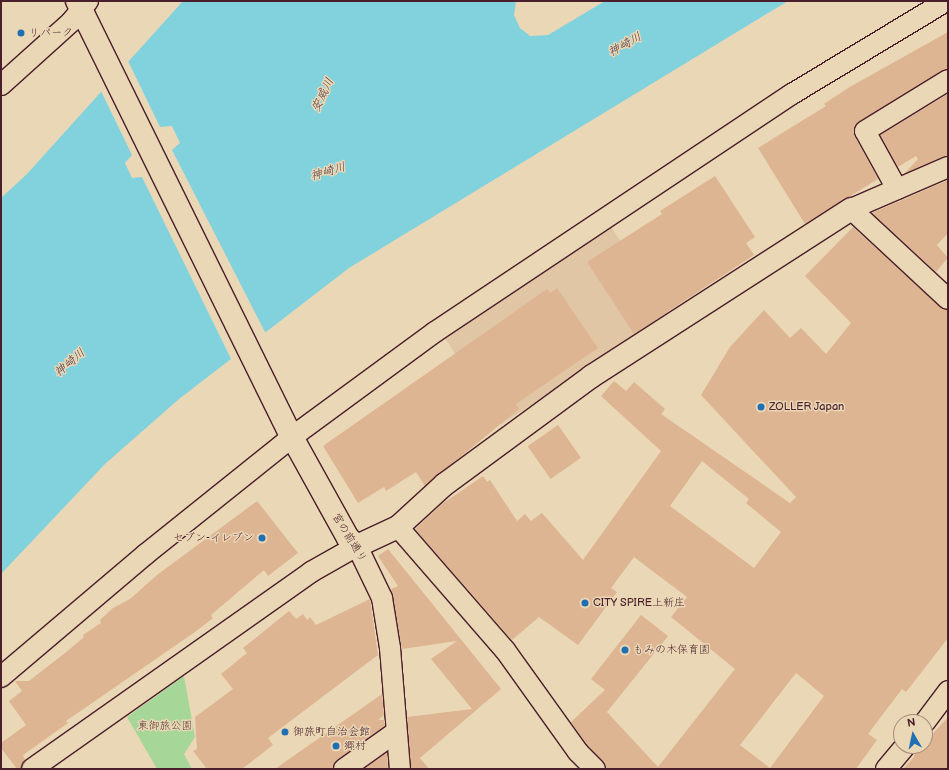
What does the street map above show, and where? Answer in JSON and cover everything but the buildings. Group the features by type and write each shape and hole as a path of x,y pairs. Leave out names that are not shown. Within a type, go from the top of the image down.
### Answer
{"street":[{"path":"1,677 146,554 288,430 792,94 946,1"},
{"path":"1,84 71,22 83,8"},
{"name":"宮の前通り","path":"83,8 288,430 348,538 357,546 382,598 390,648 400,769"},
{"path":"897,189 865,131 948,80"},
{"path":"32,769 311,572 357,546 398,527 445,484 592,376 851,209 948,167"},
{"path":"851,209 948,299"},
{"path":"398,527 505,650 578,752 595,769"},
{"path":"931,714 948,690"},
{"path":"344,769 396,732"},
{"path":"886,769 898,754"}],"shaded area":[{"path":"610,225 669,316 501,425 442,334"}],"green space":[{"name":"東御旅公園","path":"184,676 195,737 184,754 192,769 157,769 127,717"}],"water":[{"path":"183,1 516,1 514,15 520,28 530,36 548,35 605,1 788,1 349,268 179,399 105,464 1,574 1,198 27,174"}],"pier":[{"path":"128,61 160,127 172,126 180,143 172,150 266,334 232,361 142,177 132,178 125,163 132,155 101,91"}],"place":[{"name":"リパーク","path":"21,33"},
{"name":"ZOLLER Japan","path":"761,407"},
{"name":"セブン-イレブン","path":"262,538"},
{"name":"CITY SPIRE上新庄","path":"585,603"},
{"name":"もみの木保育園","path":"625,650"},
{"name":"御旅町自治会館","path":"285,732"},
{"name":"郷村","path":"336,746"}],"water label":[{"name":"神崎川","path":"625,45"},
{"name":"安威川","path":"323,95"},
{"name":"神崎川","path":"328,172"},
{"name":"神崎川","path":"70,363"}]}
